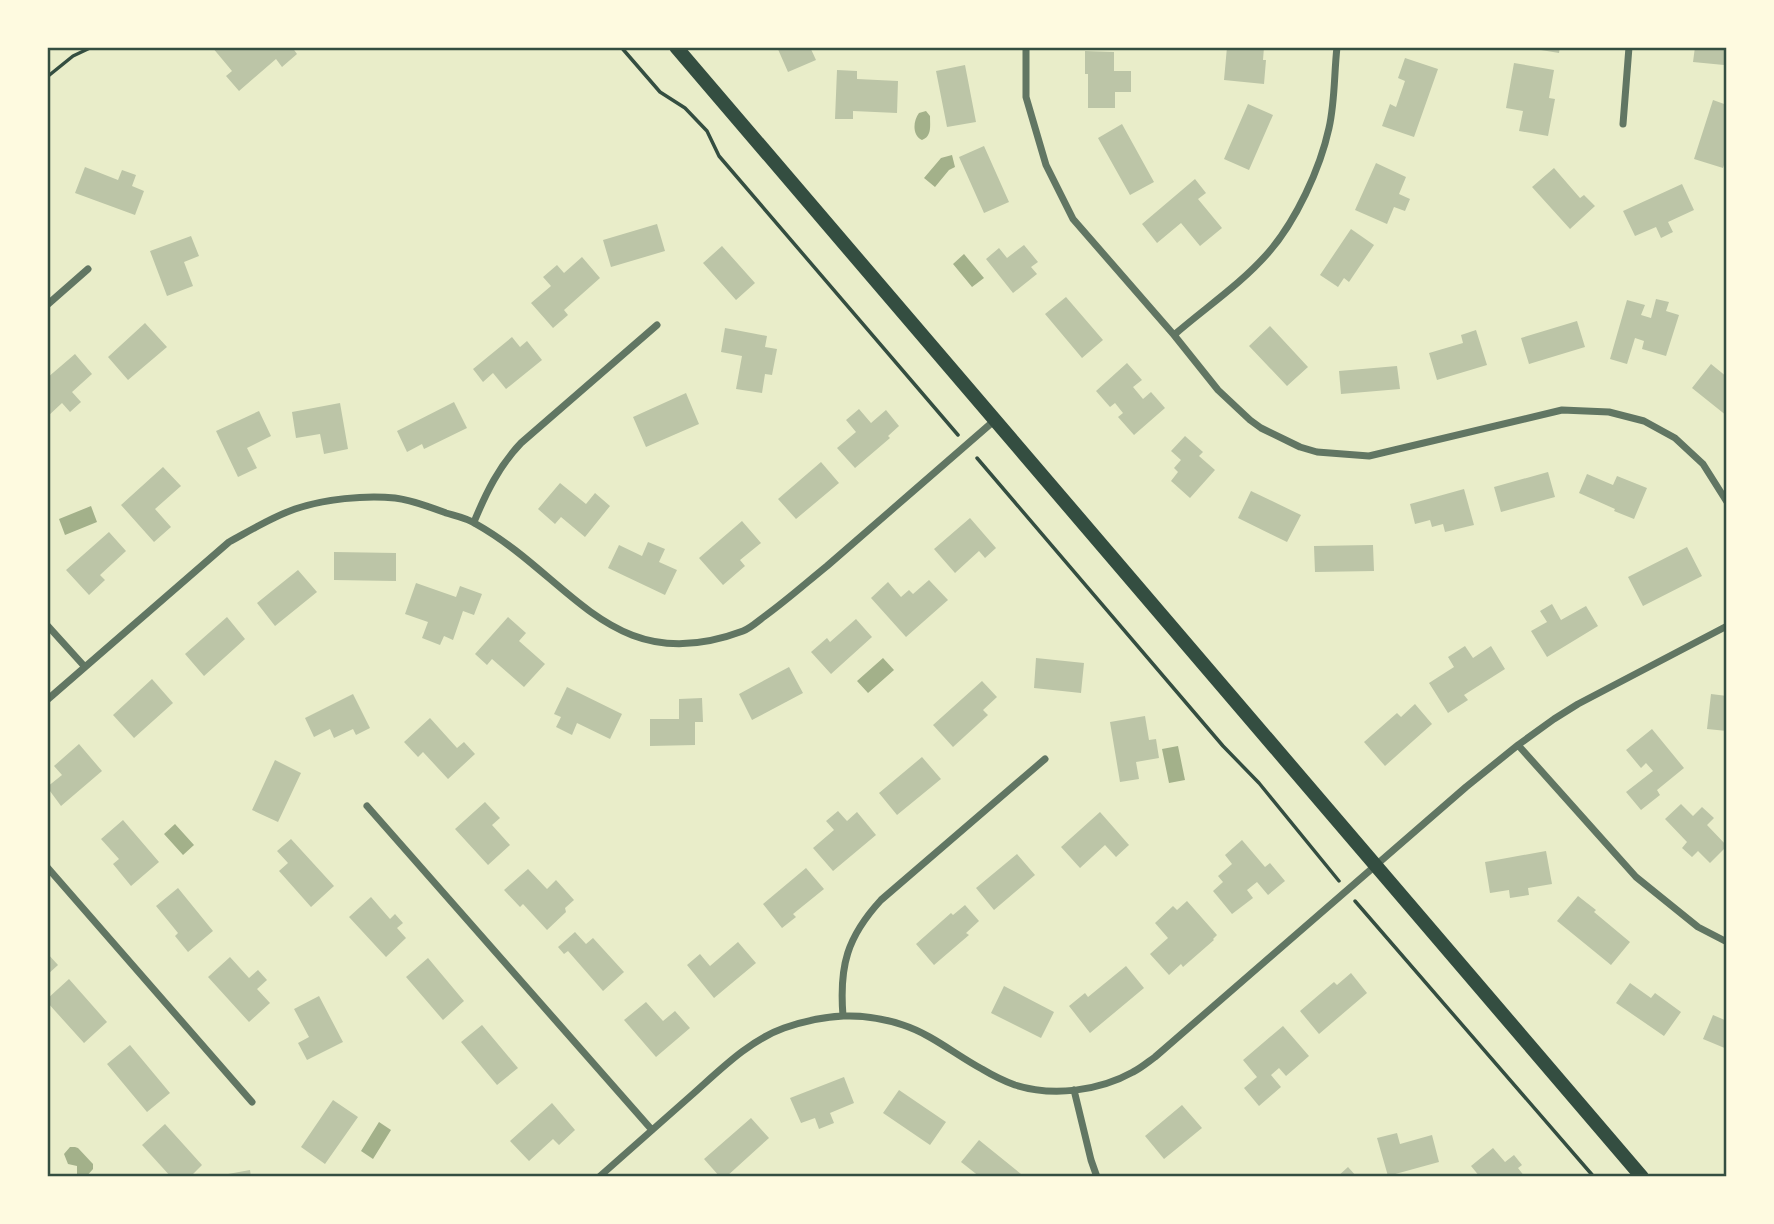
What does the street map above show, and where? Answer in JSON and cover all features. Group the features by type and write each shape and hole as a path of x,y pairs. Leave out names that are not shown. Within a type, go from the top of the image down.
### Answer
{"main road":[{"path":"676,47 1642,1177"}],"street":[{"path":"1026,47 1026,97 1046,165 1073,219 1174,335 1217,390 1261,428 1317,453 1369,456 1562,410 1609,412 1644,421 1675,438 1703,464 1727,502"},
{"path":"1174,335 1240,281 1269,253 1291,220 1319,166 1330,126 1336,47"},
{"path":"1623,124 1629,47"},
{"path":"47,304 89,268"},
{"path":"474,522 483,499 513,451 657,325"},
{"path":"47,700 229,542 295,509 344,499 395,498 474,522 505,543 583,608 621,632 646,640 674,644 698,643 746,630 785,602 995,420"},
{"path":"47,625 85,667"},
{"path":"599,1177 753,1044 781,1029 819,1018 852,1016 881,1019 905,1026 1015,1085 1044,1091 1086,1089 1109,1083 1133,1072 1155,1057 1518,745 1577,704 1727,626"},
{"path":"1518,745 1636,877 1698,927 1727,942"},
{"path":"843,1016 842,981 846,956 866,916 881,900 1045,760"},
{"path":"368,806 652,1130"},
{"path":"47,867 252,1102"},
{"path":"1074,1090 1097,1177"}],"path":[{"path":"47,77 73,56 92,47"},
{"path":"621,47 660,92 685,108 707,131 719,156 958,435"},
{"path":"976,458 1223,746 1259,783 1335,877"},
{"path":"1362,909 1594,1177"}],"shaded area":[{"path":"926,111 930,116 930,130 922,140 916,135 915,124 919,113"},
{"path":"952,155 955,167 949,170 935,187 924,178 941,158"},
{"path":"964,254 984,278 972,287 953,264"},
{"path":"91,506 97,522 65,535 59,519"},
{"path":"883,658 894,670 868,693 857,681"},
{"path":"1178,746 1185,780 1169,783 1162,749"},
{"path":"175,824 194,845 183,855 164,834"},
{"path":"379,1122 391,1130 373,1159 361,1151"},
{"path":"70,1147 78,1148 93,1164 93,1169 86,1177 77,1177 77,1166 68,1164 64,1154"}],"building":[{"path":"212,47 292,47 297,54 282,67 276,59 239,91 226,76 232,71"},
{"path":"777,47 810,47 816,60 788,72"},
{"path":"1227,47 1264,47 1264,84 1224,80"},
{"path":"1535,47 1560,47 1559,53"},
{"path":"1695,47 1726,47 1724,65 1693,62"},
{"path":"1085,51 1114,52 1114,71 1131,71 1131,92 1115,92 1115,108 1088,108"},
{"path":"1405,58 1438,69 1414,137 1382,126 1390,104 1396,107 1405,81 1398,78"},
{"path":"1514,63 1554,70 1549,98 1555,99 1548,136 1519,131 1523,111 1506,108"},
{"path":"965,65 976,122 947,127 936,71"},
{"path":"837,70 857,71 857,79 898,81 897,113 853,111 853,119 835,119"},
{"path":"1713,100 1727,105 1727,156 1723,168 1694,159"},
{"path":"1248,104 1273,115 1249,170 1224,159"},
{"path":"1122,124 1154,182 1130,195 1098,138"},
{"path":"984,146 1009,202 984,213 959,157"},
{"path":"1376,163 1406,177 1399,194 1410,199 1405,211 1394,207 1387,224 1355,210"},
{"path":"85,167 118,180 122,170 136,175 132,186 144,191 135,215 75,193"},
{"path":"1554,168 1580,198 1584,195 1595,206 1570,229 1532,187"},
{"path":"1195,179 1206,193 1198,199 1222,228 1200,246 1181,223 1157,243 1142,224"},
{"path":"1682,184 1694,210 1668,222 1673,232 1661,238 1656,227 1635,236 1623,211"},
{"path":"657,224 665,251 611,267 603,240"},
{"path":"1351,229 1374,245 1349,282 1344,278 1338,287 1320,275"},
{"path":"191,236 199,256 184,262 193,286 167,296 150,251"},
{"path":"1024,245 1038,262 1031,267 1037,274 1013,293 986,259 999,248 1007,258"},
{"path":"722,246 755,283 736,300 703,263"},
{"path":"582,257 600,278 564,310 568,315 553,328 531,303 551,286 543,277 557,265 564,273"},
{"path":"1066,297 1103,340 1082,358 1045,314"},
{"path":"1656,299 1669,302 1666,311 1679,315 1666,356 1642,349 1644,341 1635,338 1627,364 1610,359 1627,300 1645,305 1641,315 1651,318"},
{"path":"1577,321 1585,347 1529,364 1521,338"},
{"path":"145,323 167,347 128,380 108,357"},
{"path":"1270,326 1308,367 1287,386 1249,346"},
{"path":"725,328 767,336 765,347 777,349 772,375 765,374 762,393 736,389 742,356 721,352"},
{"path":"1476,330 1487,365 1437,380 1429,353 1463,343 1461,335"},
{"path":"512,337 520,347 527,341 542,360 506,389 493,373 483,382 473,369"},
{"path":"75,354 92,374 72,392 81,402 70,412 62,403 47,417 47,378"},
{"path":"1127,363 1142,380 1133,387 1143,399 1151,392 1165,408 1134,435 1118,417 1123,413 1115,403 1110,407 1096,391"},
{"path":"1711,364 1727,377 1727,416 1692,388"},
{"path":"1397,366 1400,389 1341,394 1339,371"},
{"path":"686,393 699,424 646,447 633,417"},
{"path":"454,402 467,428 424,449 422,444 407,452 397,431"},
{"path":"340,403 348,449 324,454 320,434 296,438 292,412"},
{"path":"859,409 871,423 886,410 899,426 888,436 890,438 855,468 837,448 856,432 846,420"},
{"path":"259,411 271,436 247,448 257,468 238,477 216,431"},
{"path":"1185,436 1203,452 1199,456 1215,470 1190,498 1171,481 1178,472 1174,468 1181,460 1171,451"},
{"path":"821,462 839,483 796,519 778,499"},
{"path":"163,467 181,486 155,509 171,527 154,542 121,505"},
{"path":"1548,472 1555,497 1501,512 1494,487"},
{"path":"1587,474 1613,485 1617,476 1647,488 1634,519 1579,493"},
{"path":"560,483 586,504 595,493 610,506 585,537 561,517 555,524 538,509"},
{"path":"1464,489 1474,525 1445,532 1443,524 1432,527 1430,520 1415,524 1410,504"},
{"path":"1251,491 1301,515 1287,542 1238,518"},
{"path":"970,518 996,548 985,558 979,551 955,573 934,549"},
{"path":"742,521 761,543 740,560 745,566 723,585 699,558"},
{"path":"109,532 126,551 100,575 105,580 89,595 66,570"},
{"path":"648,542 665,549 659,562 677,570 665,595 608,568 619,545 642,556"},
{"path":"1373,545 1374,571 1315,572 1314,546"},
{"path":"1687,547 1702,576 1643,606 1628,577"},
{"path":"334,552 396,553 396,581 334,580"},
{"path":"298,570 317,592 275,626 257,603"},
{"path":"929,580 948,600 906,637 871,598 888,582 901,597 909,590 913,594"},
{"path":"416,583 456,597 460,586 482,594 474,615 463,611 453,640 444,636 440,645 422,638 428,622 405,614"},
{"path":"1552,604 1561,620 1586,606 1598,626 1547,657 1531,631 1547,622 1540,611"},
{"path":"227,617 245,639 204,676 185,654"},
{"path":"508,617 526,633 519,641 545,664 524,687 492,659 487,665 475,654"},
{"path":"856,619 872,637 831,674 811,652 827,638 830,642"},
{"path":"1465,646 1473,658 1491,646 1505,669 1464,695 1468,700 1448,713 1429,683 1454,667 1448,657"},
{"path":"1036,658 1084,663 1081,693 1034,688"},
{"path":"789,667 803,693 752,720 739,694"},
{"path":"152,679 173,703 134,738 113,715"},
{"path":"982,681 997,697 983,710 988,715 953,747 933,725"},
{"path":"567,687 622,714 610,739 577,723 572,735 556,727 561,717 554,714"},
{"path":"353,694 370,728 356,735 353,729 334,738 330,729 314,737 305,718"},
{"path":"1711,694 1727,696 1727,731 1707,729"},
{"path":"702,698 703,722 695,722 695,745 650,746 650,719 679,719 679,699"},
{"path":"1415,704 1432,724 1385,766 1364,742 1397,713 1401,717"},
{"path":"1145,716 1149,740 1156,739 1159,758 1136,762 1139,779 1120,782 1110,722"},
{"path":"430,718 457,748 464,742 475,754 448,779 423,752 418,757 404,742"},
{"path":"1652,729 1684,768 1657,790 1660,795 1641,810 1626,792 1653,771 1646,763 1641,768 1626,750"},
{"path":"79,744 102,771 61,806 47,787 62,775 54,766"},
{"path":"922,757 941,779 897,815 879,793"},
{"path":"275,760 301,773 278,822 252,810"},
{"path":"485,802 500,818 492,825 510,845 488,865 455,829"},
{"path":"1681,804 1693,816 1702,807 1714,818 1707,825 1727,846 1710,863 1698,851 1692,857 1682,848 1687,842 1665,819"},
{"path":"838,811 847,821 857,812 876,835 833,871 813,848 834,830 826,821"},
{"path":"1100,812 1129,845 1116,857 1105,845 1080,868 1061,847"},
{"path":"123,820 159,862 131,886 113,864 119,859 101,839"},
{"path":"291,839 334,886 311,907 279,871 288,863 277,851"},
{"path":"1242,840 1265,867 1270,863 1285,881 1268,895 1257,882 1247,890 1253,898 1232,914 1213,891 1223,882 1218,876 1232,864 1225,855"},
{"path":"1546,851 1552,884 1528,888 1529,895 1510,898 1509,890 1490,893 1485,862"},
{"path":"1017,854 1035,875 994,910 976,888"},
{"path":"806,868 824,889 793,914 796,917 782,928 763,904"},
{"path":"528,869 547,889 556,880 574,900 547,930 523,904 520,907 504,890"},
{"path":"178,888 213,931 188,952 175,936 178,933 156,906"},
{"path":"1578,896 1630,942 1611,965 1557,921"},
{"path":"371,897 390,919 395,914 403,923 397,928 406,938 386,957 349,917"},
{"path":"1187,901 1217,935 1183,967 1181,964 1169,975 1150,954 1168,938 1155,923 1173,906 1177,910"},
{"path":"965,905 979,921 966,933 969,935 934,965 916,944 951,913 953,915"},
{"path":"575,932 586,944 593,938 624,972 603,991 568,951 564,954 558,947"},
{"path":"738,942 756,963 714,998 687,965 700,954 710,966"},
{"path":"47,953 58,965 47,975"},
{"path":"230,957 249,978 258,970 267,980 257,989 270,1003 249,1022 208,977"},
{"path":"428,958 464,1001 443,1020 406,977"},
{"path":"1126,966 1144,988 1090,1033 1069,1006 1085,993 1088,997"},
{"path":"1351,973 1367,993 1319,1034 1300,1011 1334,982 1337,985"},
{"path":"69,979 107,1022 84,1043 47,1002"},
{"path":"1630,983 1651,998 1655,993 1681,1012 1664,1036 1616,1003"},
{"path":"1004,986 1054,1012 1041,1038 991,1013"},
{"path":"319,996 343,1042 307,1060 298,1043 309,1037 294,1009"},
{"path":"646,1002 663,1021 675,1011 690,1028 656,1057 624,1020"},
{"path":"1713,1015 1727,1021 1727,1049 1703,1039"},
{"path":"482,1025 518,1068 497,1085 461,1042"},
{"path":"1283,1026 1309,1056 1286,1076 1279,1068 1271,1075 1281,1087 1259,1106 1244,1088 1257,1077 1243,1060"},
{"path":"130,1045 170,1093 147,1112 107,1064"},
{"path":"844,1077 854,1103 830,1113 834,1123 819,1129 815,1118 801,1123 790,1098"},
{"path":"899,1090 946,1122 930,1145 883,1113"},
{"path":"333,1100 358,1117 325,1164 301,1147"},
{"path":"552,1103 575,1130 559,1145 553,1139 529,1161 510,1141"},
{"path":"1182,1105 1202,1128 1164,1159 1145,1136"},
{"path":"751,1118 769,1138 726,1177 720,1177 704,1159"},
{"path":"165,1124 202,1165 190,1177 171,1177 142,1145"},
{"path":"1397,1133 1400,1144 1432,1135 1439,1162 1388,1176 1377,1138"},
{"path":"979,1140 1021,1174 1018,1177 980,1177 961,1162"},
{"path":"1493,1148 1505,1162 1514,1155 1522,1165 1518,1168 1525,1177 1480,1177 1471,1166"},
{"path":"1348,1167 1357,1177 1337,1177"},
{"path":"250,1170 251,1177 229,1177 228,1174"}]}
